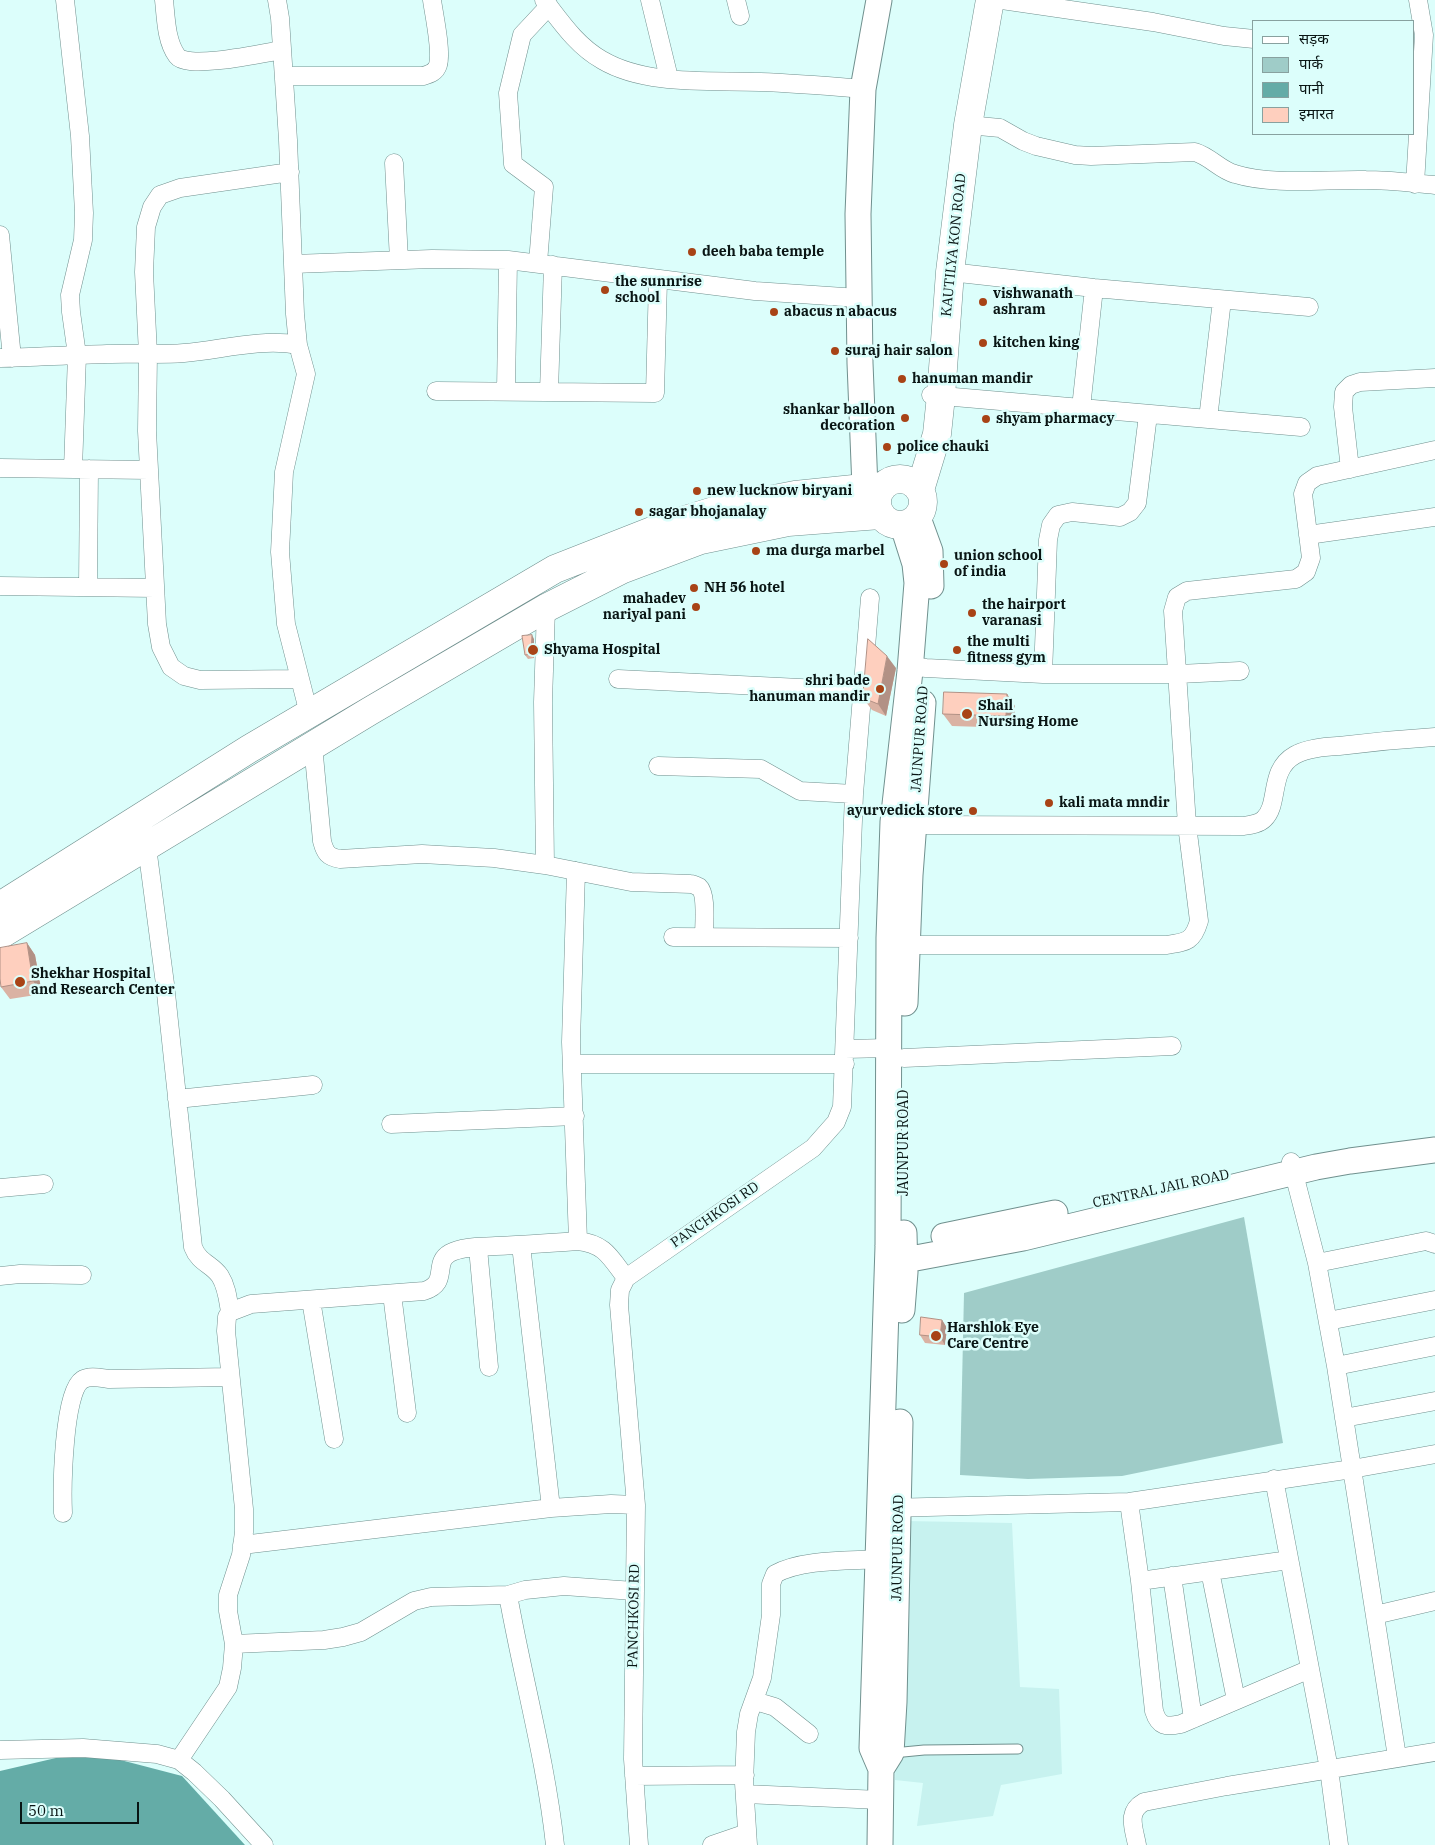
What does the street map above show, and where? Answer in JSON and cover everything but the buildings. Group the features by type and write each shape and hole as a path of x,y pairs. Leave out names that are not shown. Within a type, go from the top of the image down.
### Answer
{"highway":[{"name":"KAUTILYA KON ROAD","path":"934,395 936,271 953,124 974,0"},
{"name":"KAUTILYA KON ROAD","path":"893,486 916,458 934,395 968,125 990,0"},
{"path":"893,486 879,491 876,503 900,520"},
{"path":"0,906 249,749 555,569 662,526 717,510 795,495 893,486 923,501 923,507 900,520 788,522 701,540 621,570 546,608 313,745 0,935"}],"street":[{"path":"65,0 80,136 84,213 83,240 70,295 70,312 76,354 88,587"},
{"path":"164,0 170,44 178,58 187,62 204,62 282,50"},
{"path":"277,0 280,18 290,172 298,345 306,374 284,472 280,552 286,624 309,714"},
{"path":"284,76 423,76 432,74 438,66 439,54 432,0"},
{"path":"650,0 669,78"},
{"path":"879,0 863,89 858,214 860,363 893,486"},
{"path":"1002,0 1153,22 1224,36 1252,39"},
{"path":"1415,184 1418,48 1424,35 1418,0"},
{"path":"549,392 544,187 513,164 508,93 522,34 546,3 574,39 602,60 628,71 669,78 786,82 863,89"},
{"path":"968,125 1000,128 1023,141 1075,155 1195,152 1204,155 1223,170 1244,176 1285,181 1367,180 1435,185"},
{"path":"394,163 399,260"},
{"path":"290,172 180,188 160,195 152,207 146,227 144,272 148,354 147,431 154,588 161,647 171,667 184,676 200,680 299,679"},
{"path":"0,235 6,358 76,354 201,352 272,343 298,345"},
{"path":"293,264 399,260 508,260 755,291 860,298"},
{"path":"506,392 508,260"},
{"path":"950,272 1094,288 1309,307"},
{"path":"436,391 655,393 658,280"},
{"path":"1080,408 1094,288"},
{"path":"1208,419 1222,300"},
{"path":"1350,469 1344,392 1351,385 1360,382 1435,378"},
{"path":"934,395 1301,427"},
{"path":"1043,674 1048,540 1051,525 1058,515 1072,512 1120,517 1130,512 1137,503 1148,415"},
{"path":"908,945 1166,945 1186,942 1195,934 1199,921 1187,825 1179,674 1173,610 1177,597 1187,591 1296,578 1306,572 1311,558 1303,494 1306,482 1317,476 1435,450"},
{"path":"0,468 149,470"},
{"path":"1308,535 1435,517"},
{"name":"JAUNPUR ROAD","path":"880,1845 880,1800 894,1702 890,1508 901,1362 896,1253 897,1053 889,938 893,822 932,568 930,551 900,520"},
{"path":"0,586 154,588"},
{"name":"PANCHKOSI RD","path":"639,1845 633,1759 636,1505 619,1305 620,1290 626,1278 813,1148 836,1122 842,1107 854,794 870,598"},
{"path":"544,865 543,712 546,608"},
{"path":"918,667 1043,674 1179,674 1240,671"},
{"name":"JAUNPUR ROAD","path":"897,1053 908,945 914,825 918,667"},
{"path":"618,679 861,690"},
{"path":"914,825 1243,826 1264,820 1269,812 1278,774 1285,762 1295,755 1306,750 1384,740 1435,737"},
{"path":"313,745 322,841 326,854 331,858 422,854 494,858 544,865 646,884 691,884 698,886 702,892 704,903 704,937"},
{"path":"658,766 761,769 800,792 854,794"},
{"path":"147,847 164,974 193,1247 196,1255 219,1275 225,1285 230,1312"},
{"path":"576,871 572,1064 578,1241"},
{"path":"673,936 849,938"},
{"path":"572,1064 1172,1046"},
{"path":"177,1099 312,1085"},
{"path":"391,1124 575,1116"},
{"name":"CENTRAL JAIL ROAD","path":"896,1253 1435,1135"},
{"path":"1397,1757 1328,1321 1317,1263 1292,1167 1435,1150"},
{"path":"0,1188 44,1184"},
{"path":"179,1760 228,1687 232,1668 234,1644 228,1611 228,1595 241,1555 244,1508 226,1330 227,1317 230,1312 250,1304 424,1291 433,1288 438,1283 440,1266 444,1257 458,1250 478,1248 578,1241 593,1243 604,1250 626,1278"},
{"path":"1317,1263 1426,1241 1435,1244"},
{"path":"521,1245 551,1508"},
{"path":"478,1248 489,1367"},
{"path":"0,1276 20,1274 82,1275"},
{"path":"392,1294 407,1413"},
{"path":"311,1300 334,1439"},
{"path":"1328,1321 1435,1300"},
{"path":"1336,1366 1435,1346"},
{"path":"62,1513 62,1479 66,1435 75,1387 83,1379 96,1377 109,1379 230,1377"},
{"path":"1344,1418 1435,1401"},
{"path":"890,1508 1129,1502 1274,1479 1352,1469 1435,1454"},
{"path":"1274,1479 1329,1769 1340,1845"},
{"path":"1129,1502 1156,1719 1162,1725 1170,1726 1193,1718 1310,1668"},
{"path":"242,1545 551,1508 611,1504 636,1505"},
{"name":"JAUNPUR ROAD","path":"886,1761 872,1748 879,1559 890,1508"},
{"path":"712,1845 748,1839 745,1794 746,1732 749,1714 762,1678 771,1615 771,1584 774,1574 784,1569 802,1565 879,1559"},
{"path":"1140,1581 1289,1560"},
{"path":"1210,1571 1236,1700"},
{"path":"1172,1576 1193,1718"},
{"path":"234,1644 324,1640 343,1637 360,1632 414,1601 431,1597 508,1595 525,1590 557,1586 634,1592"},
{"path":"508,1595 538,1735 552,1814 555,1845"},
{"path":"1375,1615 1435,1601"},
{"path":"755,1701 775,1707 809,1734"},
{"path":"0,1750 83,1748 157,1754 179,1760 222,1799 264,1845"},
{"path":"1137,1845 1132,1815 1136,1807 1144,1802 1227,1786 1435,1752"},
{"path":"634,1776 745,1775"},
{"path":"745,1794 880,1800"}],"lane":[{"path":"886,1761 924,1750 1018,1749"}],"shaded area":[{"path":"906,1521 1012,1523 1020,1687 1059,1689 1062,1774 1001,1785 993,1816 917,1826 923,1783 895,1780"}],"green space":[{"path":"1244,1217 1283,1443 1122,1476 1028,1479 960,1475 964,1293"}],"water":[{"path":"86,1751 182,1776 245,1845 0,1845 0,1771"}],"place":[{"name":"deeh baba temple","path":"692,252"},
{"name":"the sunnrise school","path":"605,290"},
{"name":"vishwanath ashram","path":"983,302"},
{"name":"abacus n abacus","path":"774,312"},
{"name":"kitchen king","path":"983,343"},
{"name":"suraj hair salon","path":"835,351"},
{"name":"hanuman mandir","path":"902,379"},
{"name":"shankar balloon decoration","path":"905,418"},
{"name":"shyam pharmacy","path":"986,419"},
{"name":"police chauki","path":"887,447"},
{"name":"new lucknow biryani","path":"697,491"},
{"name":"sagar bhojanalay","path":"639,512"},
{"name":"ma durga marbel","path":"756,551"},
{"name":"union school of india","path":"944,564"},
{"name":"NH 56 hotel","path":"694,588"},
{"name":"mahadev nariyal pani","path":"696,607"},
{"name":"the hairport varanasi","path":"972,613"},
{"name":"Shyama Hospital","path":"533,650"},
{"name":"the multi fitness gym","path":"957,650"},
{"name":"shri bade hanuman mandir","path":"880,689"},
{"name":"Shail Nursing Home","path":"967,714"},
{"name":"kali mata mndir","path":"1049,803"},
{"name":"ayurvedick store","path":"973,811"},
{"name":"Shekhar Hospital and Research Center","path":"20,982"},
{"name":"Harshlok Eye Care Centre","path":"936,1336"}]}
